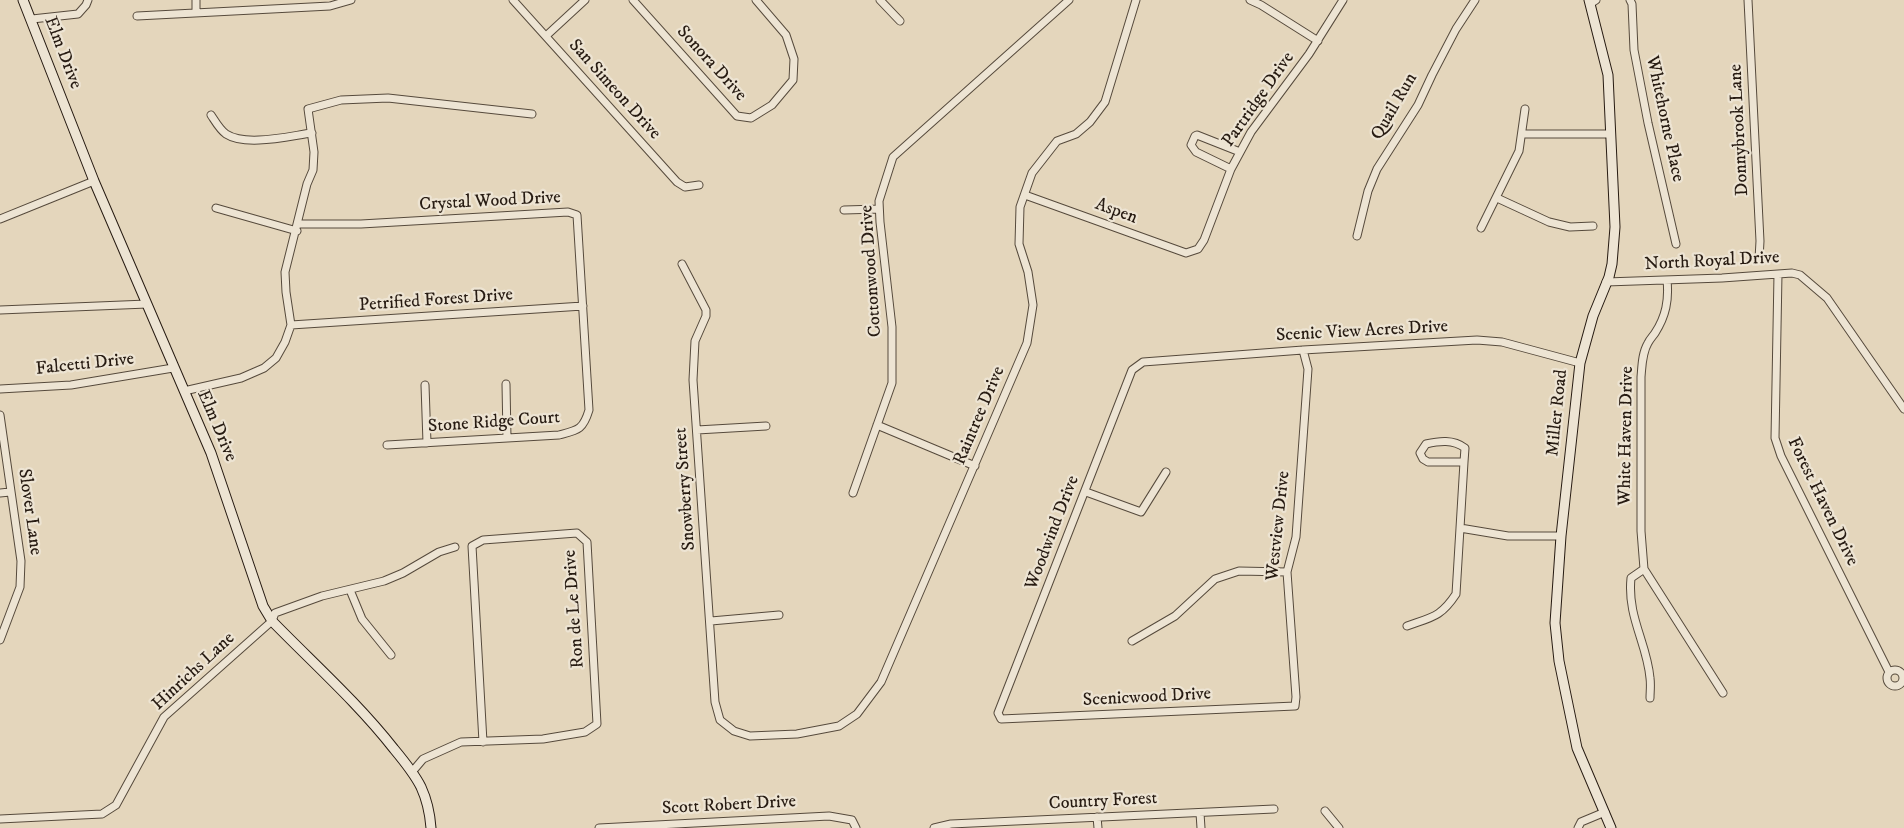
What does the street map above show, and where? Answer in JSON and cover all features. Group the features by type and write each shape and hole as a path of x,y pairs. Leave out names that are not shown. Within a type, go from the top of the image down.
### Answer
{"street":[{"name":"Elm Drive","path":"23,0 94,181 211,453 263,606 272,621 356,706 387,740 412,772 428,805 431,828"},
{"path":"32,19 78,14 88,0"},
{"path":"196,0 196,13"},
{"path":"137,16 330,6 351,0"},
{"name":"San Simeon Drive","path":"513,0 677,182 685,186 700,185"},
{"path":"546,36 584,0"},
{"name":"Sonora Drive","path":"633,0 738,116 750,118 772,104 793,80 794,59 786,35 756,0"},
{"path":"880,0 900,22"},
{"name":"Cottonwood Drive","path":"853,493 892,383 892,327 879,201 893,157 1069,0"},
{"name":"Raintree Drive","path":"720,720 734,731 750,736 797,734 839,726 857,714 881,682 1027,343 1033,305 1028,272 1019,244 1020,207 1032,173 1058,141 1076,134 1090,122 1106,102 1136,0"},
{"path":"1250,0 1262,5 1318,41"},
{"name":"Partridge Drive","path":"1198,249 1204,240 1231,169 1251,132 1318,41 1343,0"},
{"name":"Quail Run","path":"1357,236 1368,191 1377,169 1418,105 1452,36 1475,0"},
{"name":"Whitehorne Place","path":"1630,0 1634,50 1648,124 1676,244"},
{"name":"Donnybrook Lane","path":"1748,0 1760,259"},
{"name":"Miller Road","path":"1592,1 1608,75 1615,227 1612,264 1593,316 1580,363 1561,536 1555,623 1559,661 1577,748 1611,828"},
{"path":"184,391 241,378 264,368 276,358 285,342 291,325 285,272 312,170 314,152 308,108 341,100 388,98 532,114"},
{"path":"1481,228 1519,151 1525,109"},
{"path":"211,115 224,133 239,139 262,139 312,133"},
{"path":"1522,134 1611,134"},
{"path":"1231,169 1196,152 1191,145 1195,136 1197,135 1240,152"},
{"path":"0,219 94,181"},
{"name":"Aspen","path":"1025,194 1186,253 1198,249"},
{"path":"1497,198 1549,222 1570,227 1593,226"},
{"path":"216,208 297,227"},
{"path":"844,210 880,209"},
{"name":"Crystal Wood Drive","path":"297,227 568,212 577,215 589,410"},
{"name":"Snowberry Street","path":"682,264 706,310 706,316 695,342 693,380 711,621 715,702 720,720"},
{"name":"North Royal Drive","path":"1606,282 1792,273 1800,275 1827,298 1904,408"},
{"name":"Forest Haven Drive","path":"1778,274 1775,438 1781,456 1890,672"},
{"name":"White Haven Drive","path":"1644,568 1641,531 1641,377 1643,357 1648,343 1666,310 1668,296 1667,280"},
{"path":"0,310 147,304"},
{"name":"Petrified Forest Drive","path":"291,325 583,306"},
{"name":"Scenic View Acres Drive","path":"1143,362 1477,340 1502,342 1580,363"},
{"name":"Westview Drive","path":"1295,706 1296,697 1286,572 1296,537 1308,369 1303,350"},
{"name":"Woodwind Drive","path":"1001,719 998,713 1086,492 1132,370 1143,362"},
{"name":"Falcetti Drive","path":"0,389 71,385 173,368"},
{"path":"506,384 507,438"},
{"path":"425,385 427,443"},
{"name":"Stone Ridge Court","path":"387,445 559,435 583,427 589,410"},
{"name":"Slover Lane","path":"0,415 21,561 20,587 0,640"},
{"path":"877,425 975,466"},
{"path":"696,430 766,426"},
{"path":"1407,626 1446,610 1456,594 1465,448 1458,442 1438,441 1426,444 1420,452 1423,459 1428,462 1464,462"},
{"path":"1086,492 1141,512 1166,472"},
{"path":"0,493 10,492"},
{"path":"1460,528 1508,536 1561,536"},
{"name":"Ron de Le Drive","path":"412,772 423,759 461,742 483,742 543,738 585,732 597,724 587,542 577,533 483,540 472,546 483,742"},
{"path":"391,656 362,619 350,590 384,581 403,573 439,552 454,547"},
{"path":"1650,698 1650,678 1631,610 1630,590 1631,578 1644,568 1723,693"},
{"path":"1132,641 1175,616 1215,579 1239,571 1286,572"},
{"name":"Hinrichs Lane","path":"0,819 102,814 116,805 164,717 272,621 275,613 322,596 350,590"},
{"path":"711,621 779,615"},
{"name":"Scenicwood Drive","path":"1001,719 1295,706"},
{"name":"Country Forest","path":"934,828 951,824 992,825 1097,817 1274,809"},
{"path":"1325,811 1339,828"},
{"path":"1200,812 1201,828"},
{"path":"1578,828 1581,822 1605,812"},
{"name":"Scott Robert Drive","path":"599,828 829,816 852,820 856,828"},
{"path":"1097,817 1098,828"},
{"path":"749,820 749,828"}]}
